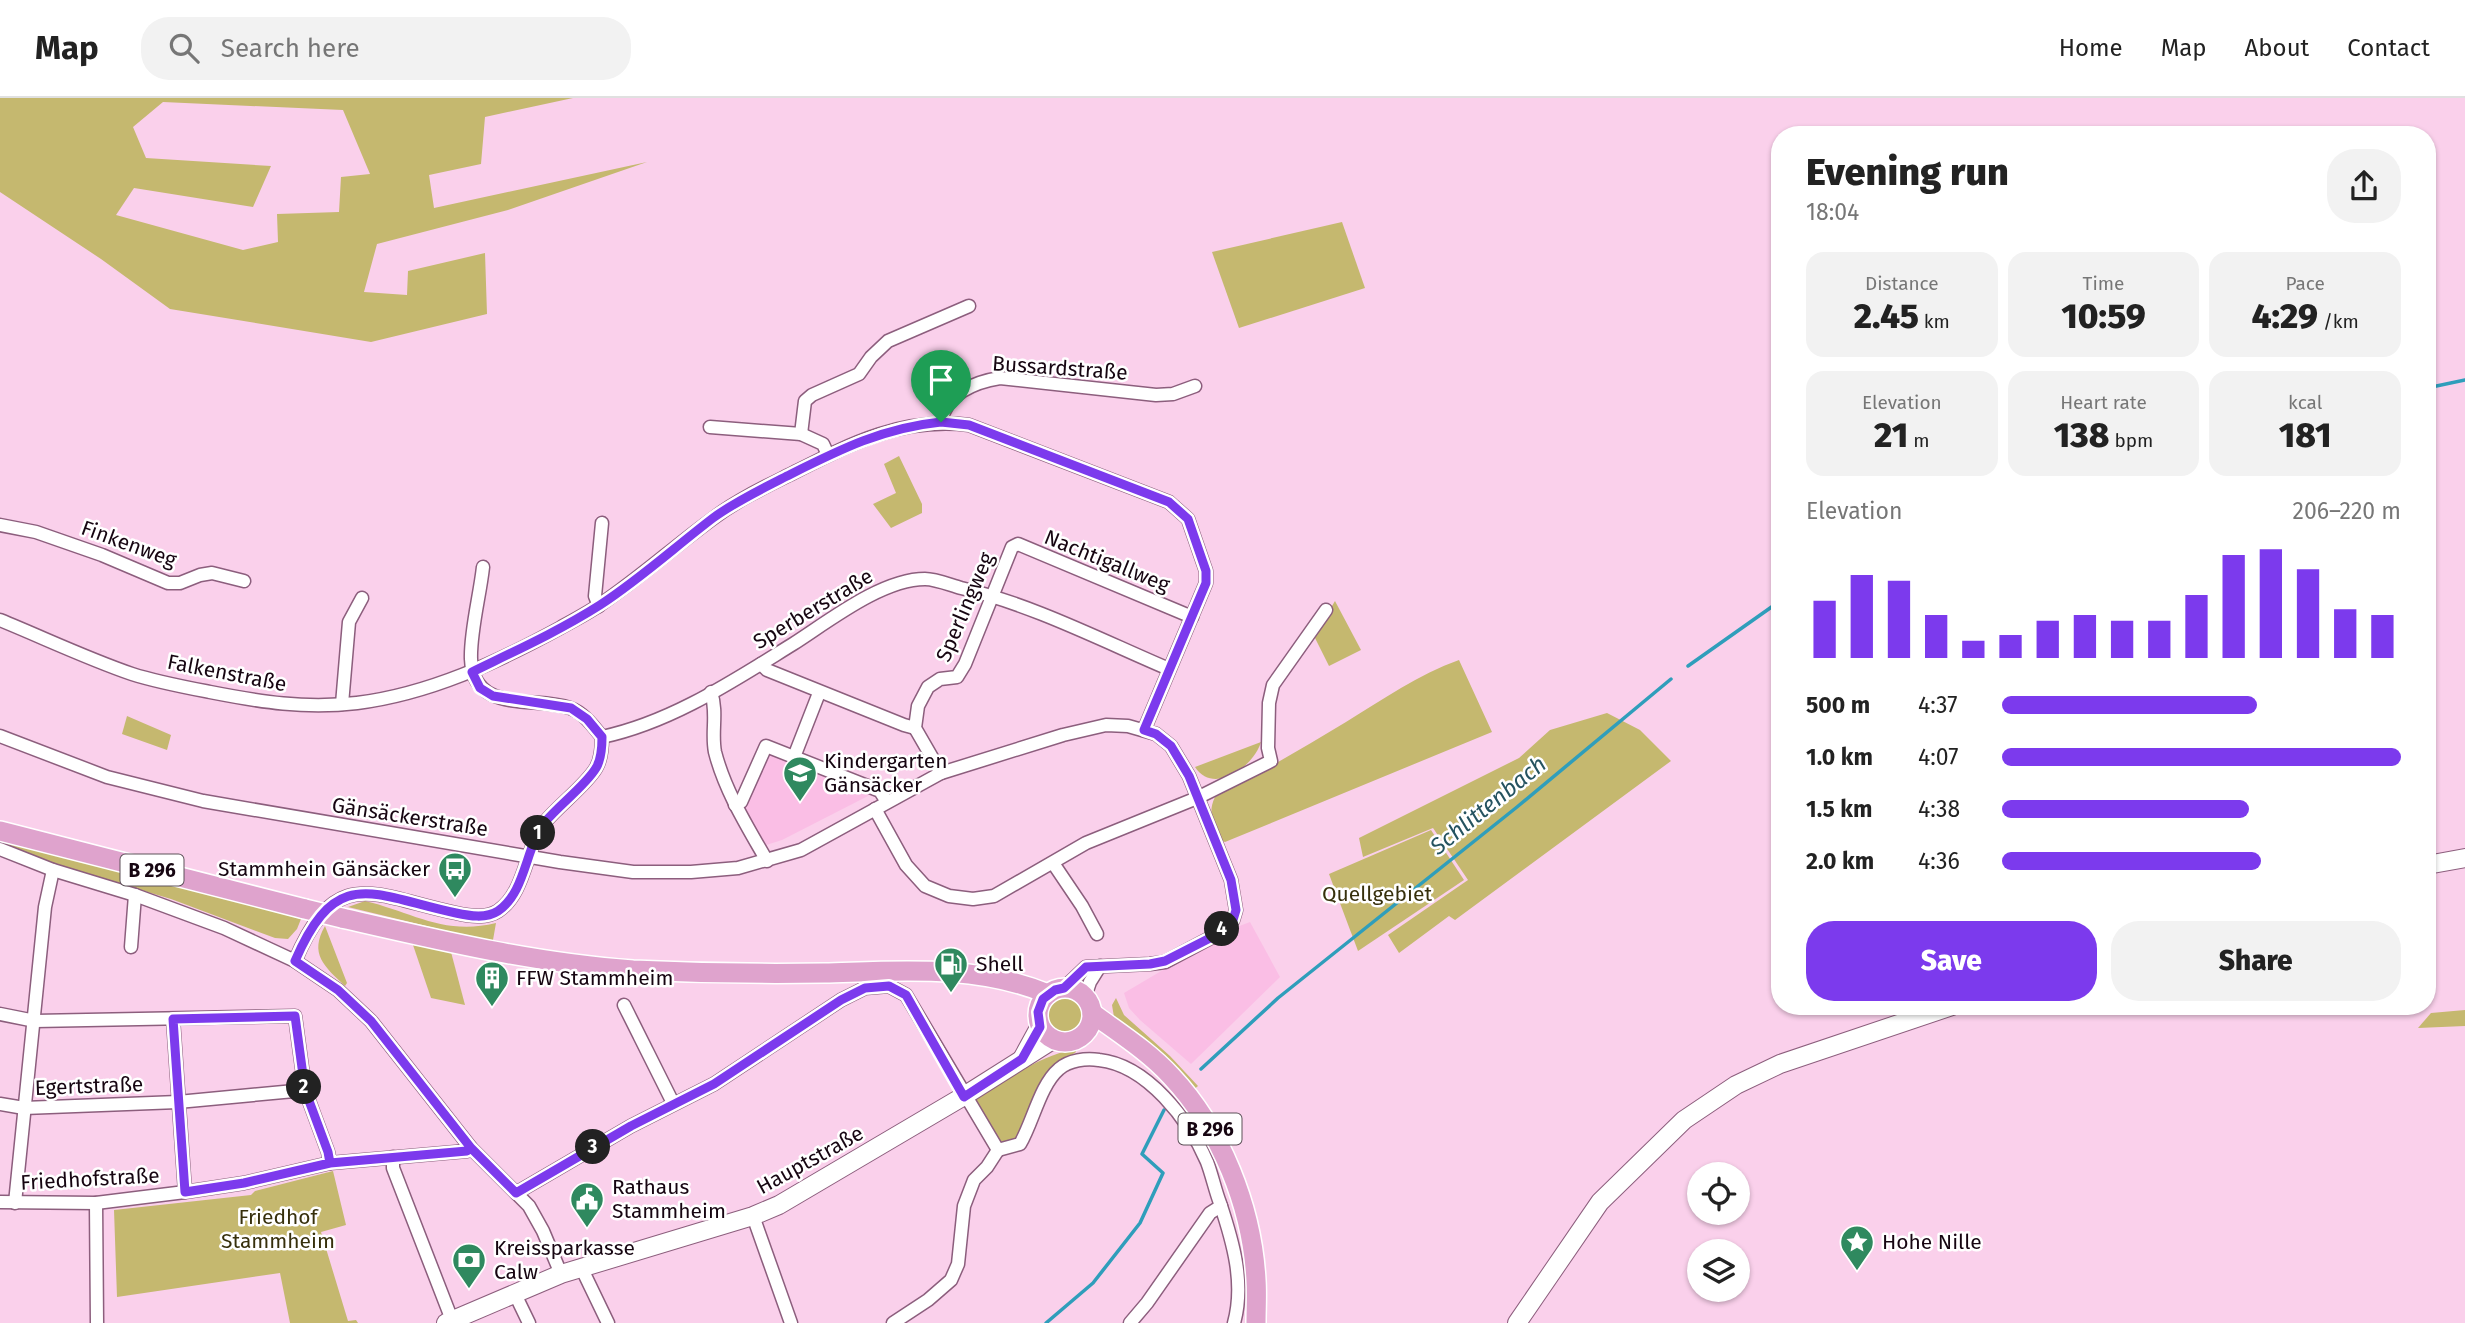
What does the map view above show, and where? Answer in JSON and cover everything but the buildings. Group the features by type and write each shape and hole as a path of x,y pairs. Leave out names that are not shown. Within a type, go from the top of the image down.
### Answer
{"main road":[{"name":"B 296","path":"0,831 305,909 502,954 605,967 734,973 956,972 1007,982 1024,997 1050,996 1072,989 1088,1014 1138,1045 1172,1076 1203,1117 1223,1154 1250,1233 1256,1280 1256,1323"},
{"path":"1050,996 1038,1019 1047,1033 1072,1041 1088,1014"}],"street":[{"path":"802,434 805,401 812,395 859,374 871,357 888,341 969,306"},
{"name":"Bussardstraße","path":"941,422 944,407 958,394 980,381 1000,378 1156,395 1173,394 1195,386"},
{"name":"Falkenstraße","path":"0,620 133,674 273,704 342,704 389,696 472,672 531,644 599,606 660,562 715,517 747,497 828,455 908,425 941,422 969,425 1169,502 1188,519 1206,571 1206,583 1144,730"},
{"path":"710,427 802,434 823,444 828,455"},
{"path":"599,606 595,596 602,523"},
{"name":"Finkenweg","path":"0,525 50,536 168,583 180,583 212,573 244,581"},
{"name":"Nachtigallweg","path":"1010,551 1018,544 1192,617"},
{"name":"Sperlingweg","path":"915,727 918,706 928,687 940,679 957,677 965,664 1010,551"},
{"path":"295,961 315,922 347,895 363,892 380,894 443,910 483,916 496,913 508,902 539,830 597,767 602,737 587,719 571,708 493,696 480,688 472,672 471,656 484,568"},
{"name":"Sperberstraße","path":"602,737 670,716 761,664 876,592 898,582 927,579 992,595 1169,669"},
{"path":"342,704 349,622 362,598"},
{"path":"875,809 906,865 925,886 948,896 973,899 995,896 1086,843 1196,797 1271,761 1268,748 1269,703 1273,685 1326,610"},
{"path":"761,664 767,670 819,692 915,727 941,773"},
{"path":"711,692 715,706 715,750 735,805 767,861"},
{"path":"794,757 819,692"},
{"name":"Gänsäckerstraße","path":"0,736 107,778 203,801 633,872 691,872 738,868 801,850 941,773 1063,734 1106,725 1128,726 1156,734 1171,746 1189,776 1231,880 1236,901 1233,920 1214,936 1165,961 1086,967 1050,996"},
{"path":"735,805 741,802 766,746 880,791 887,802"},
{"path":"0,849 53,870 135,895 224,928 295,961 338,990 371,1021 471,1148 529,1206 561,1274"},
{"path":"2436,863 2465,858"},
{"path":"1053,863 1097,934"},
{"path":"15,1203 45,907 53,870"},
{"path":"131,947 135,895"},
{"path":"1088,1014 1090,982 1100,966"},
{"path":"516,1193 673,1103 714,1084 841,1000 865,988 889,986 906,995 964,1097 998,1150"},
{"path":"624,1005 673,1103"},
{"path":"0,1014 35,1021 295,1016 305,1090 330,1163"},
{"path":"1517,1323 1600,1202 1684,1120 1736,1085 1780,1064 1925,1015"},
{"path":"173,1019 185,1192"},
{"name":"Hauptstraße","path":"449,1322 561,1274 753,1216 779,1205 964,1097 1022,1059 1047,1033"},
{"path":"893,1323 928,1300 951,1280 958,1264 964,1206 974,1180 998,1150 1020,1144 1048,1082 1059,1068 1073,1062 1092,1059 1114,1061 1132,1069 1150,1082 1189,1130 1207,1162 1228,1225 1239,1280 1238,1308 1234,1323"},
{"name":"Egertstraße","path":"0,1104 24,1108 178,1102 305,1090"},
{"name":"Friedhofstraße","path":"0,1202 96,1203 244,1183 330,1163 467,1151 471,1148"},
{"path":"393,1157 393,1168 449,1322"},
{"path":"96,1203 97,1323"},
{"path":"1130,1323 1210,1213 1221,1206"},
{"path":"753,1216 791,1323"},
{"path":"581,1267 608,1323"},
{"path":"514,1292 529,1323"}],"shaded area":[{"name":"Kindergarten Gänsäcker","path":"772,751 870,790 868,796 782,840 763,846 744,809 765,754"},
{"path":"1250,922 1280,977 1191,1064 1140,1020 1129,1008 1124,993 1234,928"}],"green space":[{"path":"0,98 573,98 485,117 481,164 429,175 434,208 647,162 508,210 377,244 364,292 407,295 408,271 485,253 487,314 371,342 170,309 0,192","holes":["163,102 343,110 370,174 341,177 339,212 277,214 278,242 243,250 116,215 134,188 253,207 271,166 146,158 133,127"]},
{"path":"1342,222 1365,288 1239,328 1212,252"},
{"path":"899,456 922,504 922,513 891,528 873,504 896,493 884,464"},
{"path":"1335,601 1361,650 1329,666 1314,636"},
{"path":"1459,660 1492,732 1225,842 1220,840 1211,813 1215,797 1298,751 1415,680"},
{"path":"1607,713 1640,730 1671,761 1455,920 1449,916 1399,953 1388,935 1468,880 1433,828 1363,857 1359,838 1519,758 1550,730"},
{"path":"127,716 171,735 167,750 122,734"},
{"path":"1261,742 1242,768 1222,778 1212,779 1195,767"},
{"name":"Quellgebiet","path":"1431,830 1464,880 1358,951 1329,874"},
{"path":"0,838 301,919 288,939 275,938 171,899 53,864 0,843"},
{"path":"365,901 444,925 460,927 496,923 493,940 348,907"},
{"path":"325,926 347,983 345,986 321,959 318,944"},
{"path":"413,945 451,952 465,1005 431,998"},
{"path":"1064,995 1072,996 1078,1001 1083,1007 1083,1023 1078,1029 1072,1034 1064,1035 1056,1034 1050,1029 1045,1023 1044,1015 1045,1007 1050,1001 1056,996"},
{"path":"1116,998 1124,1015 1170,1056 1198,1086 1192,1091 1112,1023 1112,1005"},
{"path":"2465,1010 2465,1026 2418,1028 2429,1015 2436,1015 2436,1013"},
{"path":"1075,1049 1076,1052 1049,1070 1038,1089 1018,1139 1000,1141 974,1103 977,1097 1036,1063"},
{"name":"Friedhof Stammheim","path":"333,1171 346,1225 321,1232 348,1321 356,1320 358,1323 290,1323 280,1273 117,1297 114,1210 251,1195 255,1191"}],"waterway":[{"name":"Schlittenbach","path":"2436,386 2465,380"},
{"name":"Schlittenbach","path":"1688,666 1771,607"},
{"name":"Schlittenbach","path":"1201,1069 1278,998 1517,807 1671,679"},
{"name":"Schlittenbach","path":"1046,1323 1093,1283 1140,1223 1163,1173 1142,1154 1164,1110"}],"place":[{"name":"Kindergarten Gänsäcker","path":"800,803"},
{"name":"Stammhein Gänsäcker","path":"455,899"},
{"name":"Shell","path":"951,994"},
{"name":"FFW Stammheim","path":"492,1008"},
{"name":"Rathaus Stammheim","path":"587,1229"},
{"name":"Hohe Nille","path":"1857,1272"},
{"name":"Kreissparkasse Calw","path":"469,1290"}],"route":[{"path":"941,422 908,425 858,442 747,497 715,517 660,562 599,606 531,644 472,672 480,688 493,696 571,708 587,719 602,737 597,767 539,830 508,902 496,913 483,916 464,915 380,894 363,892 347,895 315,922 295,961 338,990 371,1021 471,1148 467,1151 330,1163 305,1090 295,1016 173,1019 185,1192 244,1183 330,1163 393,1157 467,1151 471,1148 516,1193 631,1126 714,1084 841,1000 865,988 889,986 906,995 964,1097 1022,1059 1040,1027 1038,1012 1043,999 1055,990 1064,988 1086,967 1165,961 1214,936 1233,920 1236,901 1231,880 1189,776 1171,746 1156,734 1144,730 1206,583 1206,571 1188,519 1169,502 969,425 941,422"}]}
